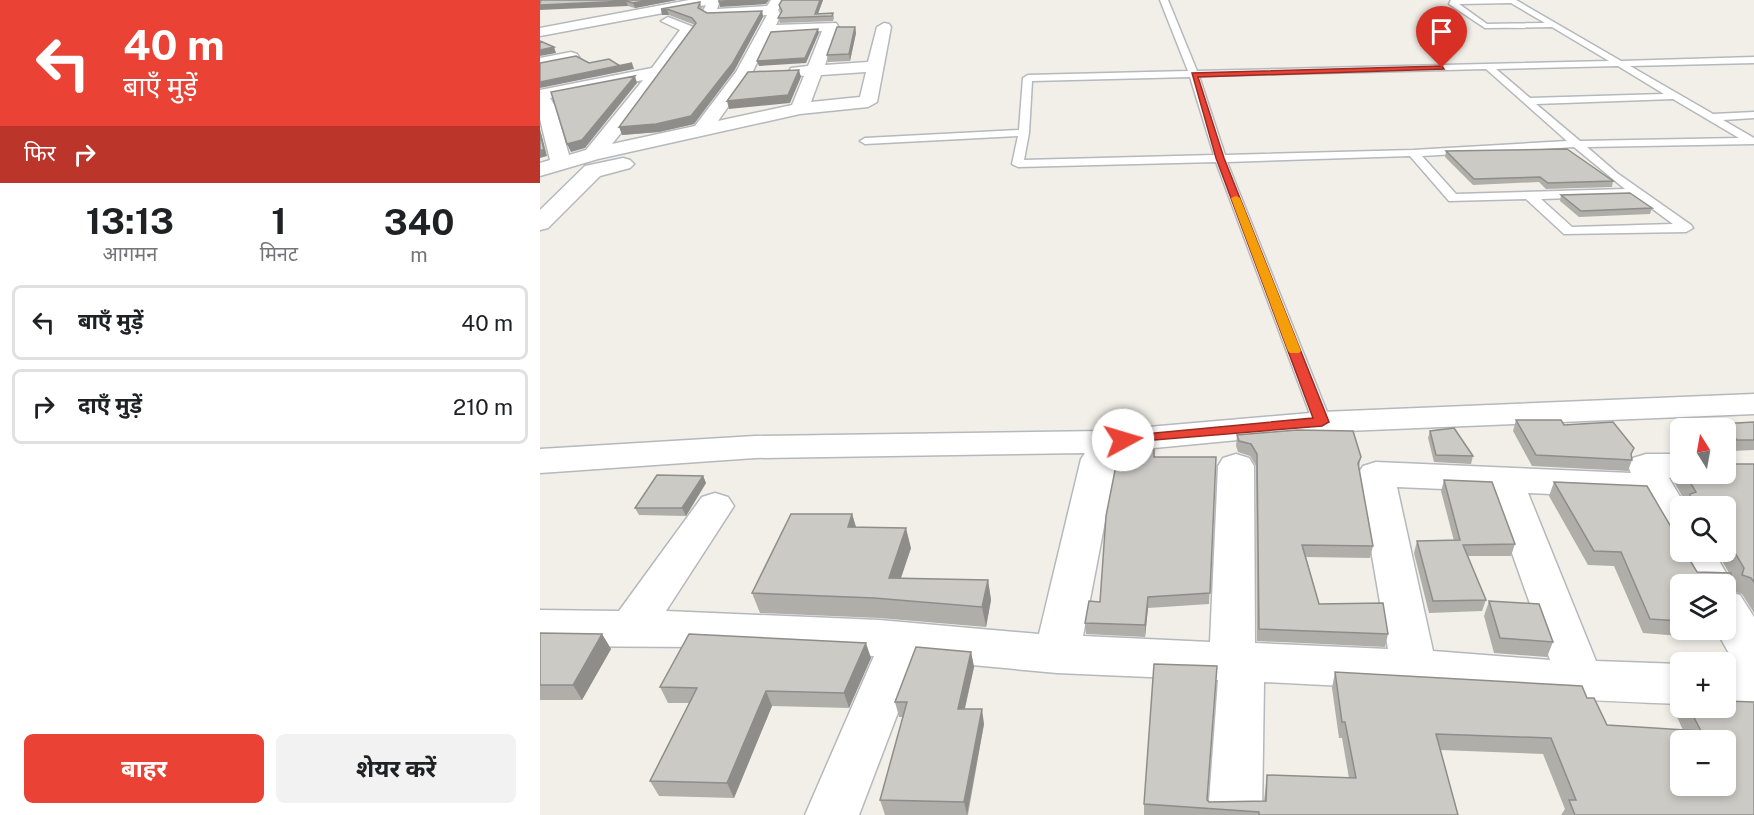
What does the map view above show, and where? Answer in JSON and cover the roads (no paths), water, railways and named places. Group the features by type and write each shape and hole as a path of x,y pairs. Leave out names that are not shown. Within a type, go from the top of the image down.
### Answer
{"street":[{"path":"540,47 668,21 711,4"},
{"path":"540,32 711,4 775,5 774,15 744,73 702,130"},
{"path":"593,154 609,137 689,28 668,21"},
{"path":"767,30 831,26 800,109"},
{"path":"540,170 593,154 800,109 868,102 884,27"},
{"path":"540,63 571,57"},
{"path":"744,73 875,67"},
{"path":"561,162 546,106 540,96 658,72"},
{"path":"540,223 593,171 881,111"},
{"path":"540,461 755,447 1102,442 1322,422 1611,412 1754,404"},
{"path":"1057,654 1099,459"},
{"path":"1235,815 1241,675 1232,662 1236,466"},
{"path":"1414,669 1376,474 1506,482 1667,476 1672,496"},
{"path":"1506,482 1580,680"},
{"path":"631,628 715,506"},
{"path":"1736,626 1754,656"},
{"path":"540,628 631,628 903,641 1057,654 1414,669 1670,684"},
{"path":"832,815 903,641"},
{"path":"1736,685 1754,686"}],"lane":[{"path":"1164,0 1194,75 1220,158 1322,422"},
{"path":"1552,25 1485,26 1452,2 1512,1 1615,62 1678,96 1752,141 1576,144 1413,153 1018,164 1024,133 1028,78 1615,62 1754,60"},
{"path":"1487,66 1613,176 1686,228 1569,231 1530,196"},
{"path":"1528,101 1678,96"},
{"path":"1712,117 1754,115"},
{"path":"865,141 1024,133"},
{"path":"1413,153 1453,198 1638,192"}]}
